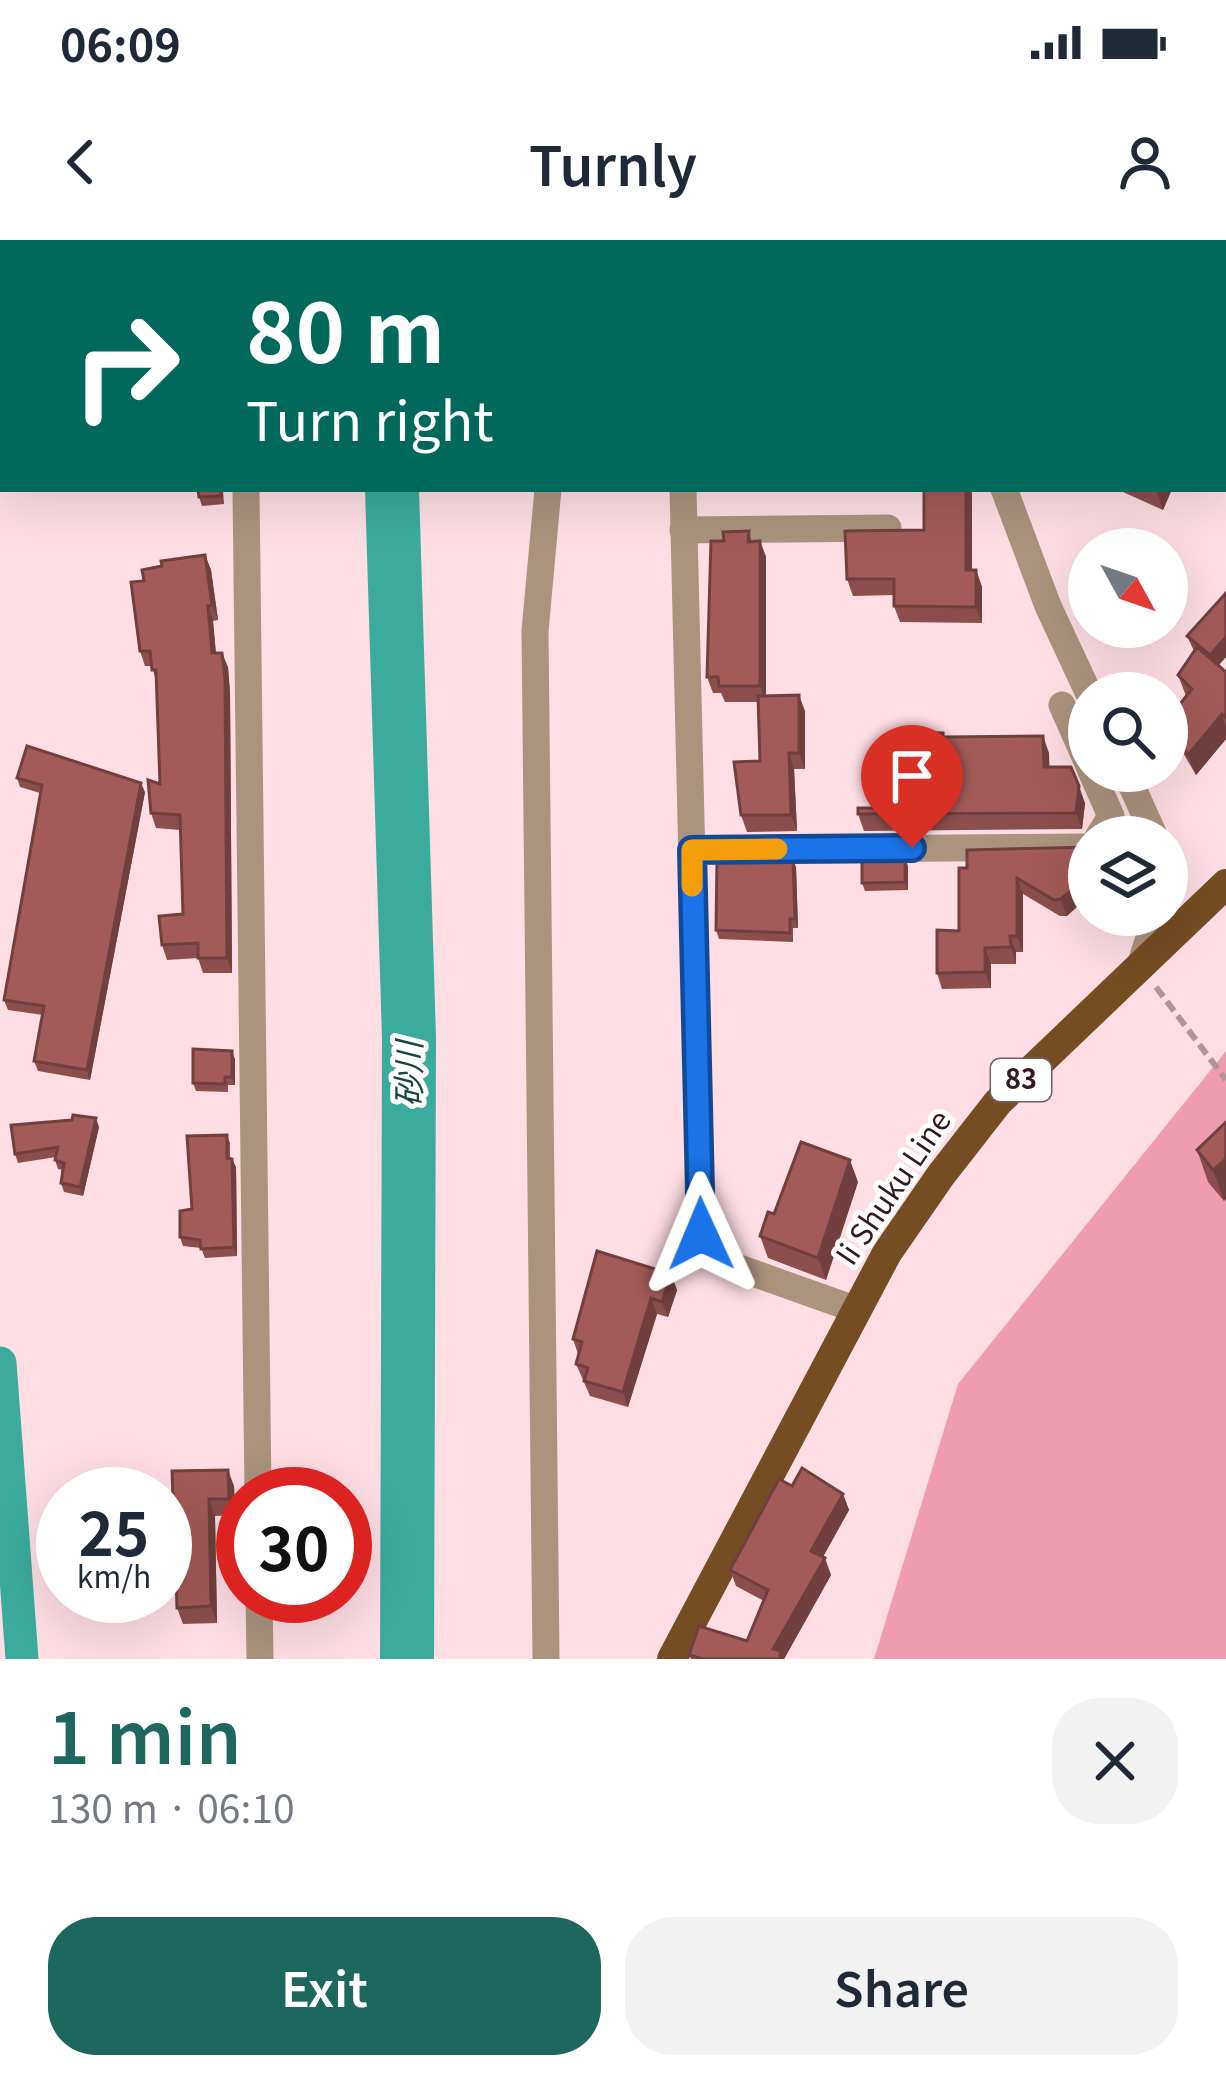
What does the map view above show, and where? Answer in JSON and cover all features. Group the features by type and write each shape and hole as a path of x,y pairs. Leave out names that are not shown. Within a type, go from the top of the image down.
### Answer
{"main road":[{"name":"Ii Shuku Line","path":"672,1659 886,1253 998,1102 1226,884"}],"street":[{"path":"246,492 258,1467"},
{"path":"546,1659 535,631 548,492"},
{"path":"683,492 701,1234 725,1263 857,1310"},
{"path":"1005,492 1079,672"},
{"path":"683,530 888,528"},
{"path":"1062,705 1068,719"},
{"path":"692,850 1068,847"},
{"path":"1140,966 1149,936"},
{"path":"259,1623 260,1659"}],"path":[{"path":"1140,966 1226,1080"}],"shaded area":[{"path":"1226,1051 1226,1659 874,1659 958,1384"}],"building":[{"path":"198,492 221,492 221,496 199,497"},
{"path":"924,492 966,492 966,570 976,570 976,607 894,606 894,579 847,579 845,531 924,530"},
{"path":"749,531 748,542 760,541 760,686 719,686 718,677 707,677 711,541 724,541 723,532"},
{"path":"205,555 212,653 222,653 225,678 227,958 198,958 198,943 162,945 159,916 183,914 180,815 151,813 148,780 160,784 156,670 152,670 150,651 140,651 131,582 144,581 142,570 162,566 161,561"},
{"path":"1226,593 1226,637 1210,655 1188,635"},
{"path":"1197,647 1226,672 1226,718 1222,714 1188,755 1188,694 1192,689 1188,672 1180,672"},
{"path":"799,695 799,753 789,753 791,815 741,815 734,762 760,761 758,696"},
{"path":"904,732 943,733 943,737 1043,736 1044,767 1068,767 1068,792 1078,792 1076,813 858,814 858,808 885,808 885,786 903,786"},
{"path":"27,746 141,783 87,1070 34,1061 44,1006 4,1000 42,785 17,778"},
{"path":"1068,848 1068,893 1054,900 1017,878 1017,936 1010,936 1011,947 985,948 985,972 937,973 937,930 959,931 959,868 967,868 967,850"},
{"path":"862,858 905,858 905,882 862,883"},
{"path":"793,859 795,919 790,919 790,933 716,930 717,860"},
{"path":"193,1049 232,1051 232,1077 225,1077 225,1084 193,1083"},
{"path":"73,1115 96,1118 80,1187 61,1183 64,1163 55,1160 58,1147 15,1154 11,1125 72,1120"},
{"path":"1226,1122 1226,1159 1213,1170 1197,1150"},
{"path":"227,1135 234,1247 201,1249 200,1240 180,1237 180,1211 192,1209 187,1136"},
{"path":"801,1142 850,1160 818,1258 760,1236 768,1212 774,1214"},
{"path":"597,1251 671,1274 662,1302 651,1298 623,1392 584,1381 588,1368 576,1364 582,1342 573,1339"},
{"path":"802,1468 843,1494 811,1551 825,1558 773,1649 781,1651 779,1659 689,1655 699,1626 747,1641 768,1590 730,1570 779,1479 792,1486"},
{"path":"216,1470 216,1499 209,1499 211,1606 192,1607 192,1471"}],"waterway":[{"name":"砂川","path":"392,492 409,1038 407,1659"},
{"path":"0,1363 22,1659"}],"slow traffic":[{"path":"692,886 692,850 777,849"}],"route":[{"path":"701,1234 692,850 912,848"}]}
